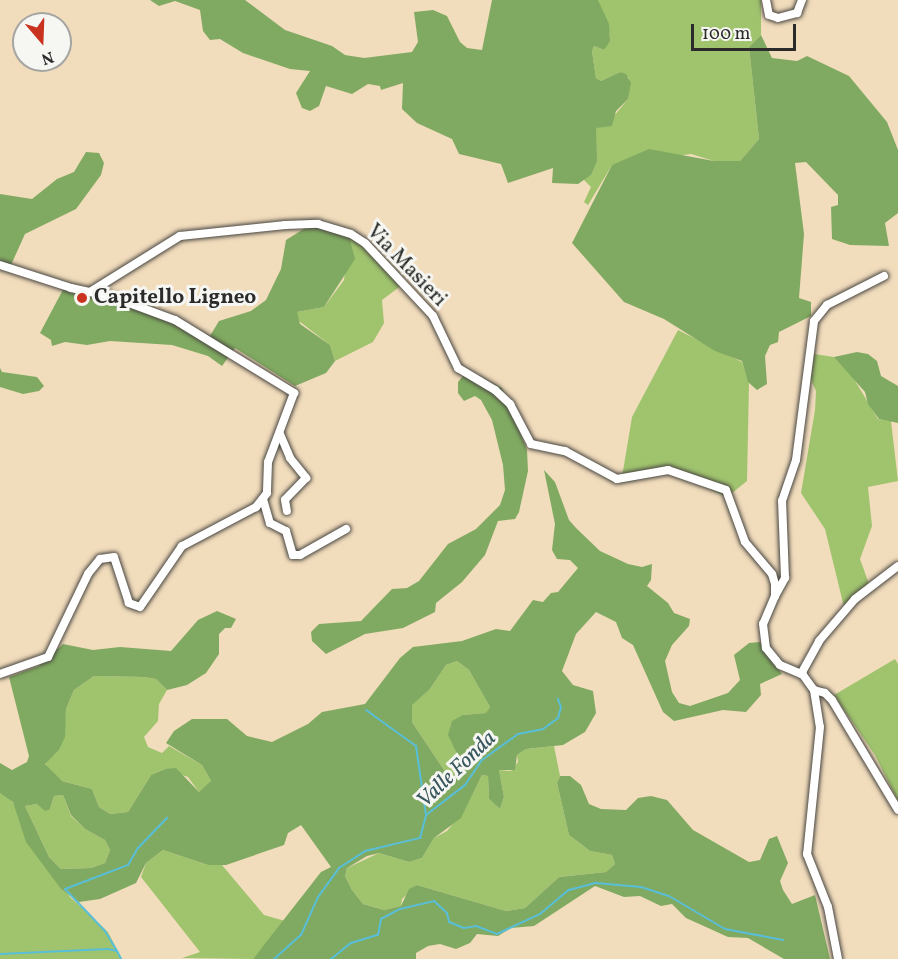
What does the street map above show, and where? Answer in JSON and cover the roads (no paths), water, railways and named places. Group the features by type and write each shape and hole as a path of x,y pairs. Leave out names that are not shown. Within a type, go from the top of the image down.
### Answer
{"street":[{"path":"766,0 769,15 778,18 797,13 802,0"},
{"name":"Via Masieri","path":"90,292 180,236 285,225 318,224 351,234 364,243 433,316 458,368 495,390 510,404 531,444 565,451 617,479 668,470 726,490 745,542 772,574 776,596"},
{"path":"0,265 176,320 289,388 294,400 268,462 263,499 270,523 286,531 293,555 300,555 346,529"},
{"path":"838,959 828,907 807,854 820,727 814,690 801,674 780,665 763,638 763,624 785,578 782,501 796,460 814,321 827,305 884,276"},
{"path":"280,435 290,458 306,478 285,500 287,511"},
{"path":"0,674 48,657 88,574 100,559 114,557 129,603 140,607 182,546 209,529 244,516 263,499"},
{"path":"801,674 811,651 848,607 898,566"},
{"path":"814,690 825,693 832,700 898,810"}],"waterway":[{"name":"Valle Fonda","path":"274,959 301,935 318,897 339,868 365,851 420,838 426,815 465,785 482,760 518,734 543,729 558,718 561,707 558,699"},
{"path":"366,710 416,746 426,815"},
{"path":"117,951 105,931 65,889 128,865 138,848 167,818"},
{"path":"331,959 351,943 378,935 381,919 400,909 434,901 447,913 449,922 464,928 476,926 497,934 540,914 569,890 596,883 641,887 669,896 725,929 783,940"},
{"path":"0,954 108,949 117,951 121,959"}],"place":[{"name":"Capitello Ligneo","path":"82,298"}]}
